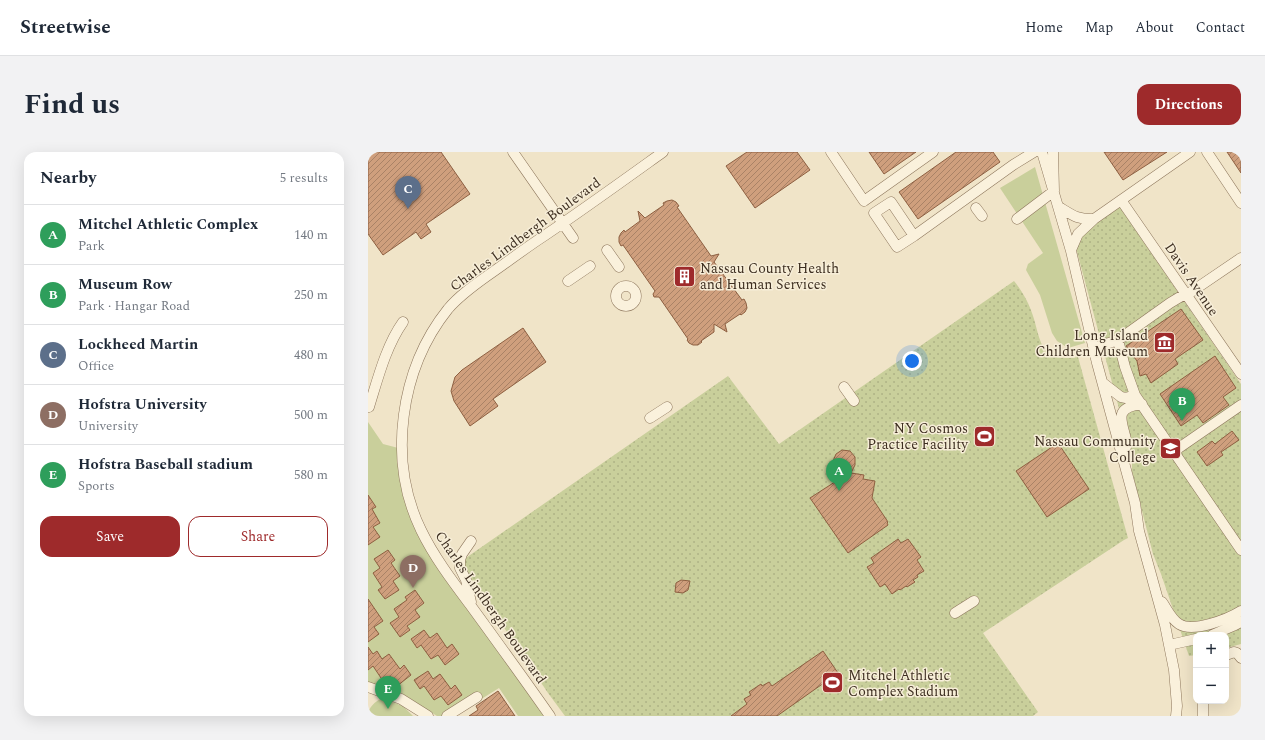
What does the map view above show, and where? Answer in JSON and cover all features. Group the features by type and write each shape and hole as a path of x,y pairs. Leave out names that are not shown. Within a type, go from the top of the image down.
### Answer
{"street":[{"path":"513,152 573,238"},
{"name":"Charles Lindbergh Boulevard","path":"550,716 472,608 438,559 421,531 410,501 403,473 401,442 407,398 416,368 424,349 433,330 449,308 475,284 663,152"},
{"path":"831,152 864,201 933,152"},
{"path":"914,236 1013,165 1034,152"},
{"path":"1042,152 1059,207 1135,503 1139,531 1165,624 1174,670 1177,706 1176,716"},
{"path":"1053,152 1054,191"},
{"path":"1070,250 1078,234 1094,219 1190,152"},
{"path":"1207,152 1241,203"},
{"path":"1017,219 1054,191"},
{"name":"Davis Avenue","path":"1121,200 1241,374"},
{"path":"1059,207 1078,218 1094,219"},
{"path":"607,250 619,267"},
{"path":"1094,348 1118,340 1241,258"},
{"path":"568,281 590,266"},
{"path":"369,406 386,356 397,331 404,322"},
{"path":"1118,340 1124,367 1135,395 1241,550"},
{"path":"1103,383 1121,397 1126,398 1135,395"},
{"path":"844,387 854,401"},
{"path":"1122,452 1127,445 1122,415 1124,410 1130,406 1142,404"},
{"path":"1173,452 1241,405"},
{"path":"650,418 667,407"},
{"path":"471,541 462,554 460,568 466,580 472,608"},
{"path":"1157,595 1180,625 1190,627 1239,619"},
{"path":"955,613 974,601"},
{"path":"1217,632 1239,619"},
{"path":"1169,645 1193,640"},
{"path":"1229,654 1234,652 1238,653 1241,658"},
{"path":"368,687 401,699 428,716"},
{"path":"447,716 477,697"},
{"path":"1203,704 1203,716"}],"green space":[{"path":"1035,167 1085,343 1068,348 1057,341 1052,333 1040,295 1026,270 1028,264 1043,253 1000,188"},
{"name":"Nassau Community College","path":"1119,206 1241,384 1241,644 1229,647 1229,632 1193,632 1193,655 1189,656 1153,554 1132,472 1132,457 1076,248 1084,232"},
{"path":"1014,281 1028,304 1039,338 1046,351 1057,357 1078,357 1128,538 983,633 1038,712 1033,716 565,716 460,562 728,376 779,444"},
{"path":"368,422 383,444 402,449 421,531 550,716 518,716 499,688 454,716 437,716 403,694 368,682"},
{"path":"382,698 403,706 413,716 368,716 368,713 374,703"}],"building":[{"path":"368,152 441,152 470,194 426,224 431,232 421,239 416,232 383,255 368,234"},
{"path":"747,152 797,152 810,170 755,208 726,166"},
{"path":"869,152 916,152 884,174"},
{"path":"956,152 993,152 1000,162 918,219 899,192"},
{"path":"1104,152 1167,152 1123,180"},
{"path":"1227,152 1241,152 1241,173"},
{"name":"Nassau County Health and Human Services","path":"672,200 679,206 677,207 711,256 719,254 714,262 742,300 744,299 747,308 741,315 740,314 725,324 727,332 714,324 714,332 701,341 702,342 698,345 689,343 687,340 688,339 659,297 654,297 653,294 655,291 623,245 621,246 619,242 619,237 624,230 625,232 640,221 638,211 645,218 664,205 663,203"},
{"name":"Long Island Children Museum","path":"1181,309 1203,340 1175,359 1178,364 1151,383 1146,374 1140,376 1137,361 1126,346"},
{"path":"523,328 546,362 493,399 498,406 470,426 454,401 451,391 455,377 462,370"},
{"path":"1215,356 1236,388 1223,397 1229,405 1203,423 1197,415 1181,426 1160,394"},
{"path":"1232,431 1239,440 1221,452 1223,455 1207,466 1197,452 1212,441 1215,444"},
{"path":"1058,443 1089,489 1047,517 1016,471"},
{"path":"842,450 850,451 855,457 855,465 851,473 864,475 863,479 875,481 872,498 888,522 888,525 848,553 810,498 841,478 833,461 836,454"},
{"path":"368,495 376,507 372,509 380,523 373,527 380,537 368,545"},
{"path":"898,539 901,543 908,539 921,557 917,560 924,571 917,575 918,577 913,580 915,582 892,594 885,584 880,587 867,567 874,563 871,558"},
{"path":"388,550 395,560 391,563 400,576 393,581 399,590 385,599 378,590 382,587 373,573 380,568 374,559"},
{"path":"681,580 690,581 688,590 683,593 675,592 676,583"},
{"path":"415,590 424,603 415,610 420,617 407,626 410,630 400,637 390,623 399,617 394,609 407,600 405,597"},
{"path":"368,599 383,621 374,627 379,634 368,642"},
{"path":"424,630 430,638 437,633 447,648 452,644 459,654 445,665 438,655 431,659 421,645 417,648 411,639"},
{"path":"368,647 373,654 377,651 382,659 389,654 400,669 404,665 411,675 397,686 390,676 383,681 373,666 368,670"},
{"path":"823,651 838,673 777,716 731,716 747,704 744,699 751,695 749,692 761,684 762,686 769,682 772,686"},
{"path":"428,671 433,679 440,674 451,689 455,685 462,695 448,705 441,696 434,700 424,686 420,689 414,680"},
{"path":"498,691 515,716 469,716 478,710 476,706"}],"place":[{"name":"Lockheed Martin","path":"408,209"},
{"name":"Nassau County Health and Human Services","path":"685,276"},
{"name":"Long Island Children Museum","path":"1164,343"},
{"name":"Museum Row","path":"1182,421"},
{"name":"NY Cosmos Practice Facility","path":"984,436"},
{"name":"Nassau Community College","path":"1171,449"},
{"name":"Mitchel Athletic Complex","path":"839,491"},
{"name":"Hofstra University","path":"413,588"},
{"name":"Mitchel Athletic Complex Stadium","path":"833,683"},
{"name":"Hofstra Baseball stadium","path":"388,709"}]}
